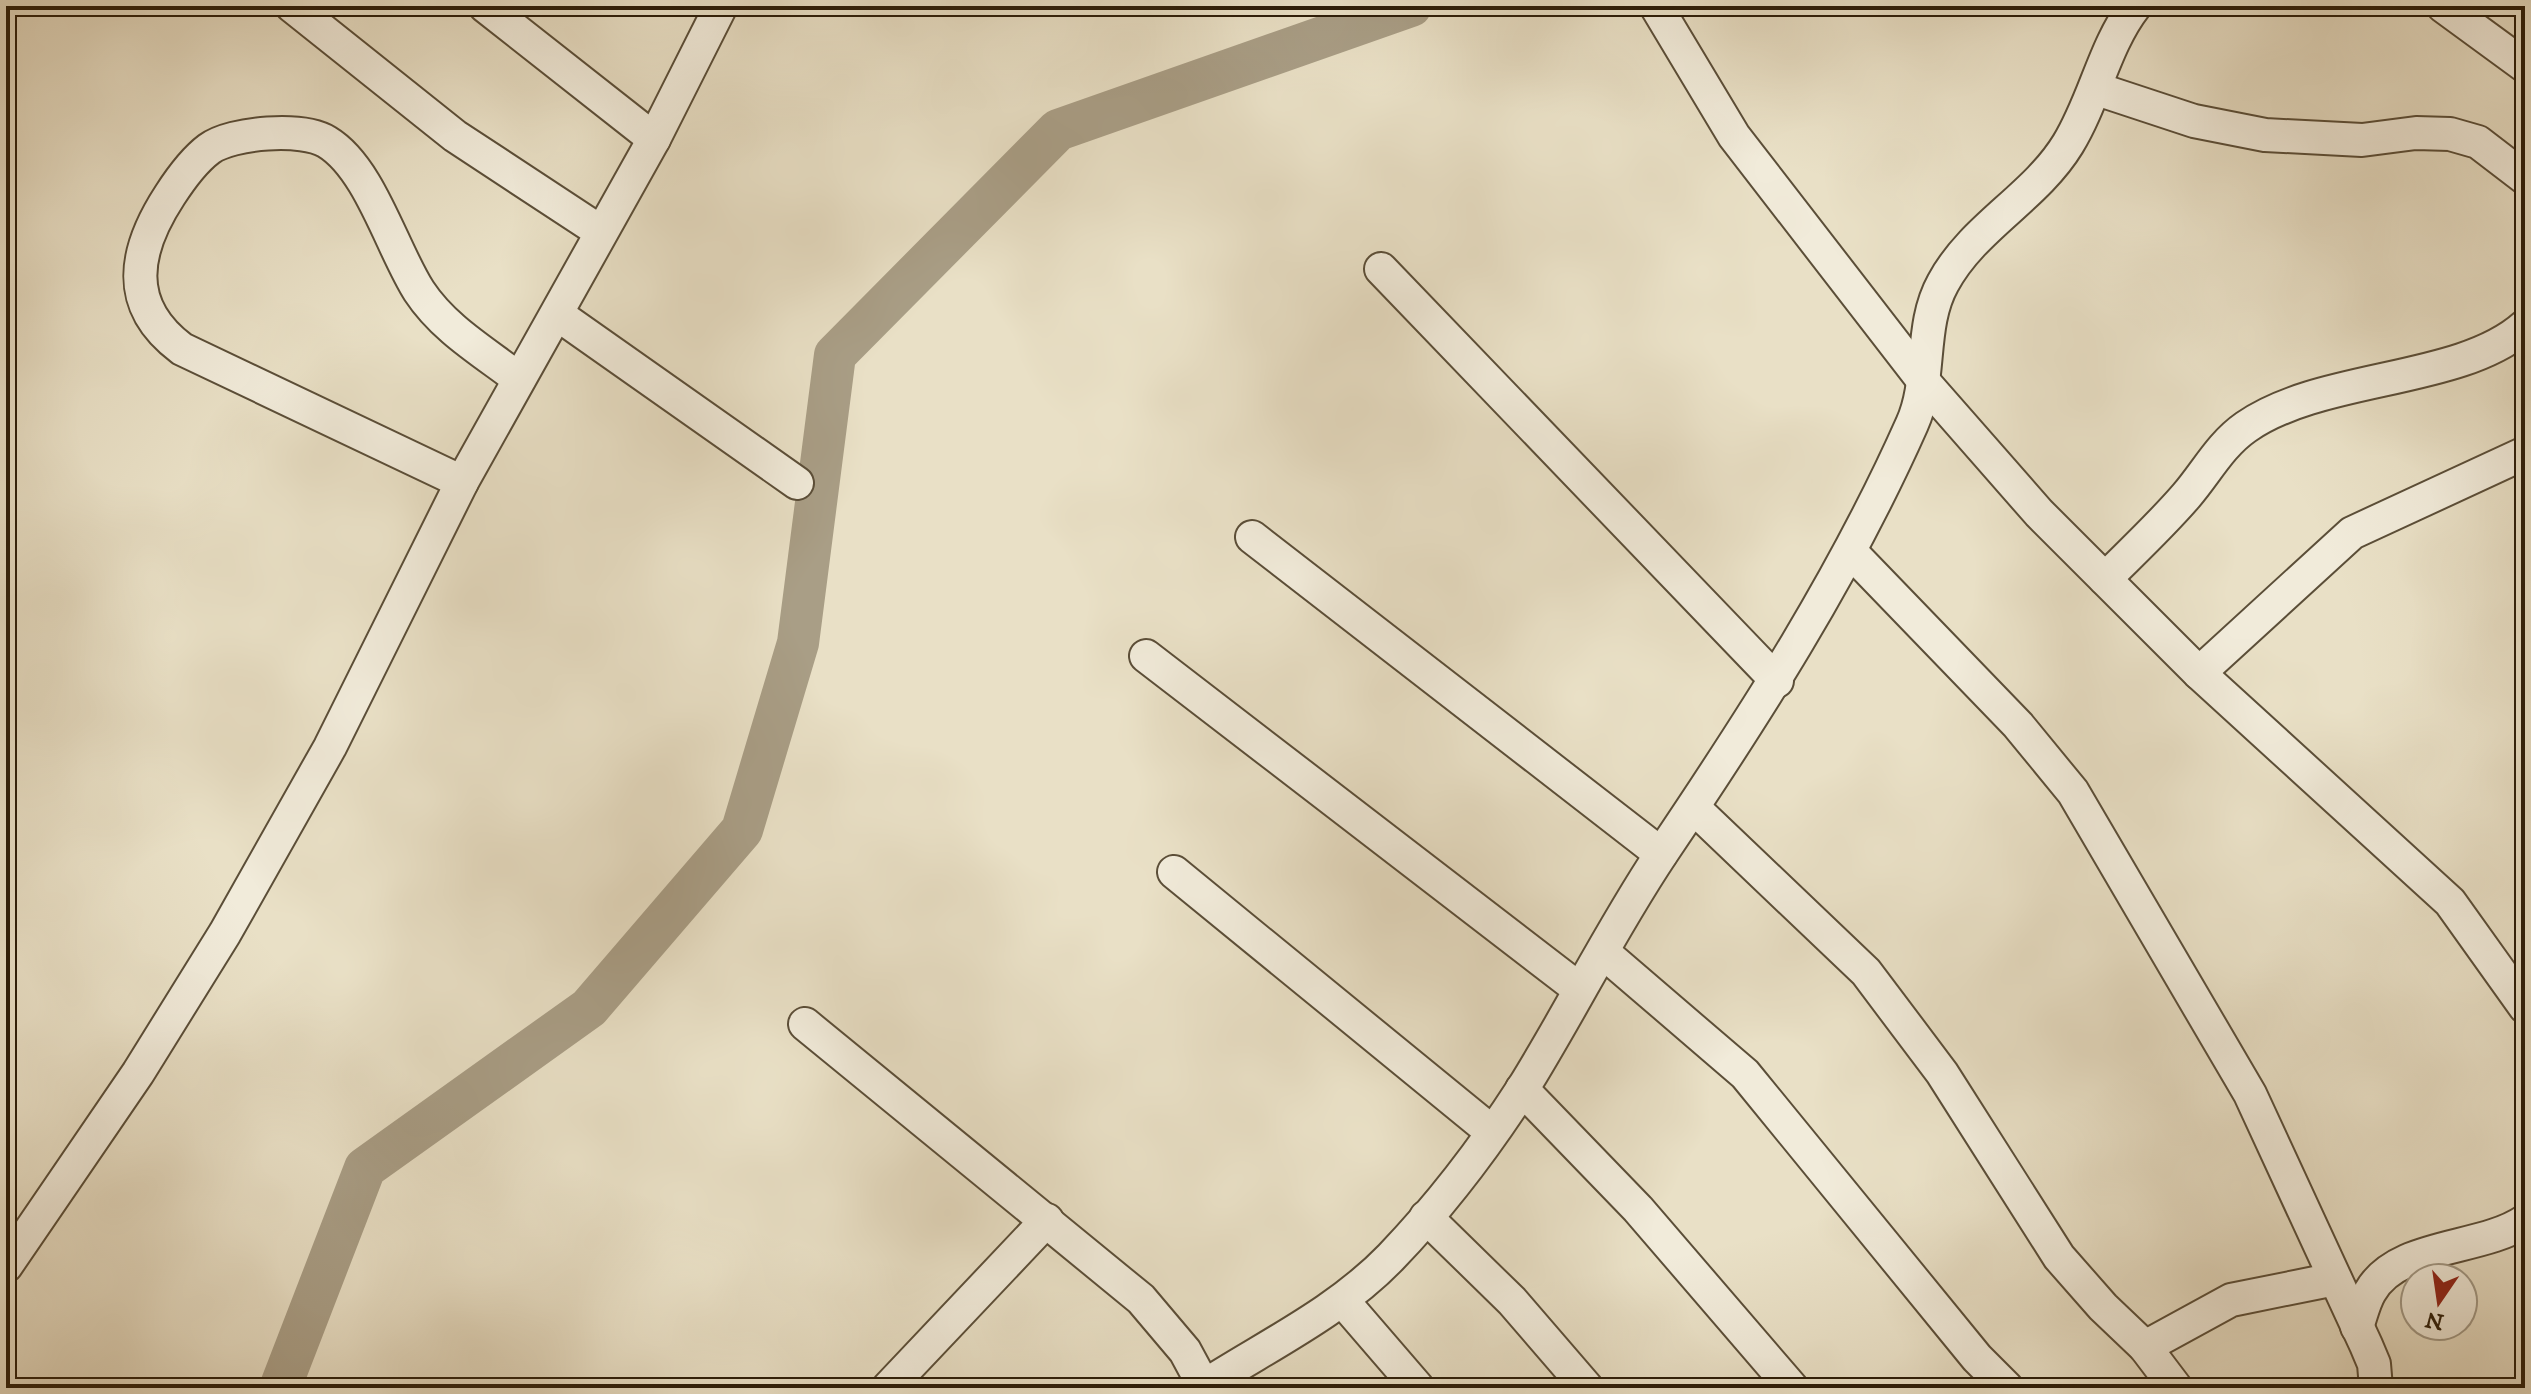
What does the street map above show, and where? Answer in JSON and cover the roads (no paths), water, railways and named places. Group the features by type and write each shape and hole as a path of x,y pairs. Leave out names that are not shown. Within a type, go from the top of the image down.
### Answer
{"street":[{"path":"292,6 455,136 601,232"},
{"path":"485,6 654,139"},
{"path":"1656,6 1734,136 1925,383 2039,513 2199,673 2450,902 2525,1007"},
{"path":"805,1024 1047,1220 1152,1310 1185,1351 1203,1387 1343,1301 1389,1258 1426,1217 1492,1132 1522,1089 1661,854 1695,809 1777,681 1850,551 1914,421 1925,383 1932,316 1942,285 1970,246 2038,183 2058,158 2097,89 2122,23 2135,6"},
{"path":"2443,6 2525,66"},
{"path":"6,1266 15,1242 138,1073 225,933 330,747 462,482 654,139 717,7"},
{"path":"2097,89 2194,121 2265,135 2362,140 2416,133 2450,134 2478,142 2525,178"},
{"path":"462,482 182,349 166,337 141,294 139,262 157,215 185,172 211,147 248,136 290,133 326,141 353,164 420,292 444,323 519,379"},
{"path":"1381,269 1777,681"},
{"path":"557,314 797,483"},
{"path":"2105,579 2184,499 2220,450 2246,427 2341,389 2477,354 2525,326"},
{"path":"2199,673 2352,533 2525,453"},
{"path":"1252,537 1661,854"},
{"path":"1850,551 2018,725 2073,792 2250,1094 2374,1364 2376,1388"},
{"path":"1146,656 1579,989"},
{"path":"1695,809 1866,972 1942,1073 2059,1257 2103,1307 2145,1347 2176,1388"},
{"path":"1174,872 1492,1132"},
{"path":"1604,953 1745,1074 1977,1358 2007,1388"},
{"path":"1522,1089 1638,1209 1792,1388"},
{"path":"1426,1217 1512,1301 1587,1388"},
{"path":"888,1388 1047,1220"},
{"path":"2357,1327 2370,1291 2387,1272 2414,1258 2511,1230 2525,1221"},
{"path":"2145,1347 2231,1300 2335,1279"},
{"path":"1343,1301 1418,1388"}],"waterway":[{"path":"280,1388 365,1168 589,1008 742,830 798,643 835,355 1058,130 1411,6"}]}
